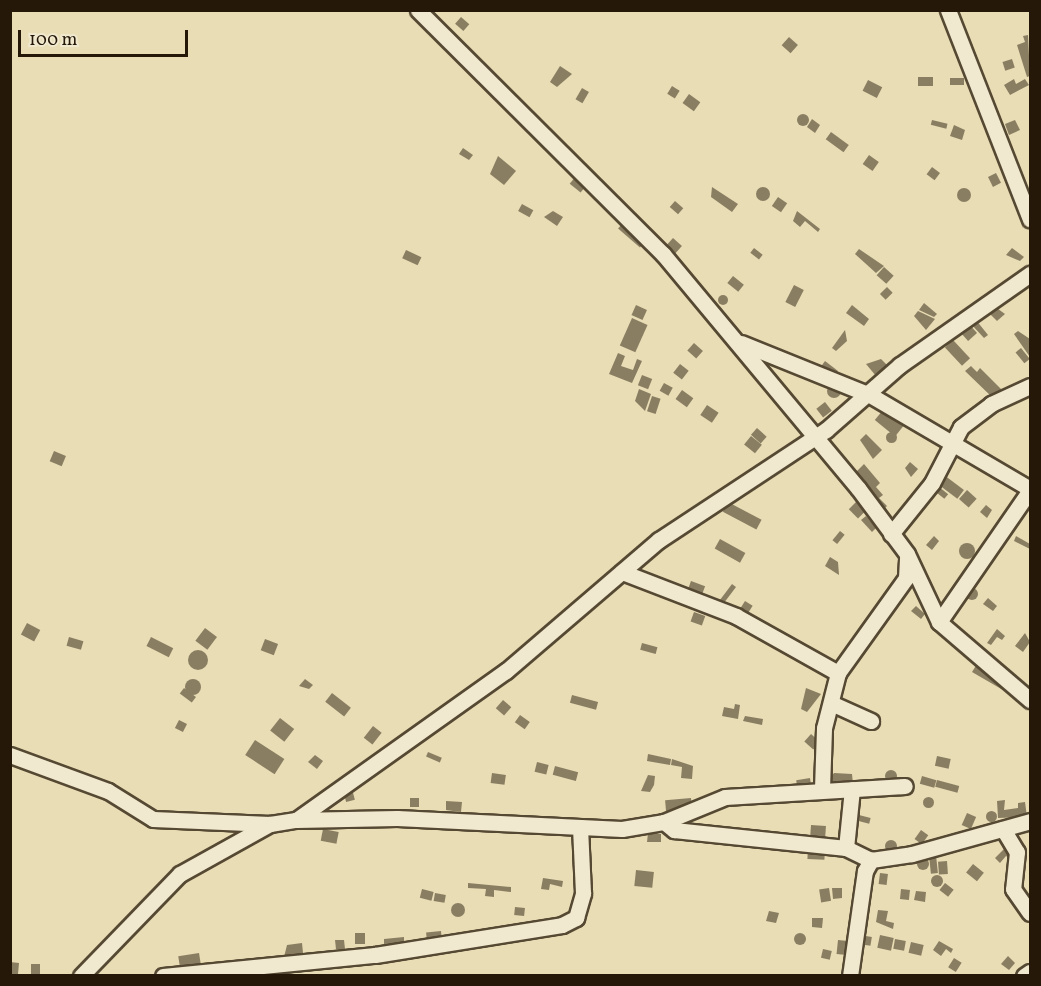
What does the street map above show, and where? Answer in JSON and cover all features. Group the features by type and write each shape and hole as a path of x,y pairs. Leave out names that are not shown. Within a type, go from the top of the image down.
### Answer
{"street":[{"path":"418,10 663,254 741,343 907,554 939,622 1030,700"},
{"path":"948,10 1030,219"},
{"path":"296,820 506,671 659,540 814,436 870,395 900,365 1030,274"},
{"path":"741,343 870,395 1030,490 939,622"},
{"path":"891,534 932,483 950,443 974,416 1030,386"},
{"path":"822,789 824,728 838,673 906,578 907,554"},
{"path":"622,572 736,616 838,673"},
{"path":"831,703 871,721"},
{"path":"10,755 108,791 153,819 270,824 296,820 397,818 622,829 664,822 725,797 822,789 905,786"},
{"path":"846,848 852,789"},
{"path":"664,822 674,830 846,848 871,860 912,854 1030,821"},
{"path":"81,975 180,874 270,824"},
{"path":"163,975 375,955 562,925 576,918 583,893 580,827"},
{"path":"1003,829 1017,852 1013,889 1030,913"},
{"path":"850,975 865,871 871,860"},
{"path":"1024,975 1030,972"}],"building":[{"path":"461,17 469,24 463,31 455,24"},
{"path":"1028,35 1030,76 1027,77 1017,45 1025,42 1023,36"},
{"path":"789,37 798,45 791,53 782,45"},
{"path":"1012,59 1015,68 1005,71 1002,62"},
{"path":"560,66 572,74 557,87 550,82"},
{"path":"918,77 933,77 933,86 918,86"},
{"path":"950,78 964,78 964,85 950,85"},
{"path":"1014,79 1016,84 1025,79 1029,85 1010,95 1004,85"},
{"path":"868,80 882,87 877,98 863,91"},
{"path":"672,86 680,91 675,98 667,94"},
{"path":"582,88 589,92 582,103 576,99"},
{"path":"689,94 700,102 694,111 683,103"},
{"path":"805,114 808,115 808,125 801,126 798,125 797,118 798,115"},
{"path":"812,119 820,125 815,133 807,127"},
{"path":"932,120 948,124 946,129 931,125"},
{"path":"1015,120 1020,130 1009,135 1005,124"},
{"path":"954,125 965,130 962,140 950,136"},
{"path":"831,132 849,145 844,152 826,139"},
{"path":"463,148 473,155 469,160 459,154"},
{"path":"869,155 879,162 873,171 863,164"},
{"path":"498,156 516,171 504,185 490,174"},
{"path":"932,167 940,173 935,180 927,174"},
{"path":"996,173 1001,183 993,187 988,177"},
{"path":"576,176 587,185 581,193 570,184"},
{"path":"712,187 738,204 732,212 711,197"},
{"path":"760,187 766,187 770,194 766,201 760,201 756,197 756,191"},
{"path":"964,188 969,190 971,195 969,200 964,202 959,200 957,195 959,190"},
{"path":"778,197 787,203 781,212 772,206"},
{"path":"675,201 683,208 678,214 670,207"},
{"path":"522,204 533,210 529,217 518,211"},
{"path":"553,211 563,217 557,226 544,217"},
{"path":"797,211 820,229 818,232 805,221 800,227 793,221"},
{"path":"622,224 644,243 640,248 618,229"},
{"path":"673,238 682,246 675,254 666,246"},
{"path":"754,248 763,255 759,260 750,253"},
{"path":"1012,248 1024,257 1020,261 1006,255"},
{"path":"859,249 884,266 876,273 855,254"},
{"path":"406,250 421,257 418,265 402,258"},
{"path":"884,267 894,276 886,284 877,275"},
{"path":"733,276 744,285 738,292 727,283"},
{"path":"794,285 804,290 795,307 785,302"},
{"path":"887,287 893,293 886,300 880,294"},
{"path":"723,295 727,296 727,304 723,305 719,304 718,300 719,296"},
{"path":"924,303 937,314 934,317 919,310"},
{"path":"636,305 647,310 642,320 632,315"},
{"path":"852,305 869,319 864,326 846,313"},
{"path":"994,306 1005,314 997,321 988,312"},
{"path":"918,311 935,319 926,330 914,316"},
{"path":"632,318 648,325 635,352 620,345"},
{"path":"976,320 988,335 984,338 971,324"},
{"path":"969,324 977,333 968,341 960,332"},
{"path":"845,330 847,341 836,351 832,348"},
{"path":"1018,331 1030,339 1030,357 1014,334"},
{"path":"953,340 970,358 962,366 945,348"},
{"path":"694,343 703,351 696,358 687,350"},
{"path":"1021,348 1030,359 1024,363 1016,352"},
{"path":"618,353 625,356 621,366 633,370 637,359 642,361 632,383 609,374"},
{"path":"881,359 888,366 876,376 866,364"},
{"path":"825,361 838,371 834,376 820,368"},
{"path":"680,364 689,371 682,379 673,373"},
{"path":"971,366 977,372 980,368 1003,391 994,399 965,371"},
{"path":"642,375 652,379 648,389 638,385"},
{"path":"664,383 673,388 668,396 660,391"},
{"path":"831,384 837,384 841,391 837,398 831,398 827,394 827,388"},
{"path":"639,389 651,394 645,411 635,401"},
{"path":"682,390 693,398 687,407 676,399"},
{"path":"652,396 661,399 656,414 647,411"},
{"path":"825,402 832,411 823,417 816,409"},
{"path":"707,405 719,413 712,423 700,415"},
{"path":"883,410 903,426 895,436 875,420"},
{"path":"757,428 767,437 761,443 751,435"},
{"path":"891,431 897,437 891,443 885,437"},
{"path":"866,434 882,450 873,459 860,440"},
{"path":"751,436 762,445 755,453 744,445"},
{"path":"54,451 66,456 62,466 50,461"},
{"path":"910,462 918,469 911,477 905,468"},
{"path":"864,464 880,483 876,487 883,495 879,498 887,506 881,512 873,505 878,500 854,474"},
{"path":"944,475 964,490 957,499 937,484"},
{"path":"938,486 948,494 944,499 934,491"},
{"path":"967,490 977,499 969,508 959,499"},
{"path":"858,500 867,509 858,518 849,509"},
{"path":"728,502 762,520 756,530 723,512"},
{"path":"986,505 992,510 987,518 980,512"},
{"path":"866,516 876,528 872,532 861,520"},
{"path":"840,531 845,535 837,544 832,540"},
{"path":"934,536 939,541 932,550 926,545"},
{"path":"1016,536 1030,544 1030,549 1014,541"},
{"path":"720,539 745,553 740,563 715,549"},
{"path":"967,543 973,545 975,551 973,557 967,559 961,557 959,551 961,545"},
{"path":"830,557 838,562 839,575 825,566"},
{"path":"691,581 705,586 702,595 688,589"},
{"path":"732,584 736,587 724,603 720,600"},
{"path":"972,588 978,594 972,600 966,594"},
{"path":"988,598 997,606 993,611 983,604"},
{"path":"745,601 753,606 746,616 739,611"},
{"path":"916,606 925,614 921,619 911,611"},
{"path":"694,612 705,616 702,626 691,621"},
{"path":"27,623 40,630 34,642 21,634"},
{"path":"205,628 217,637 207,650 195,641"},
{"path":"997,629 1005,636 1002,640 997,637 991,645 987,643"},
{"path":"1025,633 1030,642 1023,652 1015,646"},
{"path":"69,637 83,641 81,650 67,646"},
{"path":"151,637 173,648 169,657 146,646"},
{"path":"265,639 278,644 274,655 261,650"},
{"path":"642,643 657,647 656,654 640,650"},
{"path":"198,650 205,653 208,660 205,667 198,670 191,667 188,660 191,653"},
{"path":"977,664 1006,687 1003,690 972,672"},
{"path":"193,679 201,687 193,695 185,687"},
{"path":"305,679 313,685 309,689 299,686"},
{"path":"184,688 196,697 192,703 180,694"},
{"path":"806,688 821,694 807,712 801,709"},
{"path":"332,693 351,708 344,716 325,702"},
{"path":"572,695 598,702 596,710 570,703"},
{"path":"503,700 511,707 504,716 496,708"},
{"path":"735,704 740,705 738,719 722,716 724,707 734,709"},
{"path":"520,715 530,722 525,729 515,722"},
{"path":"745,716 763,719 762,725 743,721"},
{"path":"280,718 294,729 284,742 270,731"},
{"path":"179,720 187,724 183,732 175,728"},
{"path":"373,726 382,733 372,745 364,738"},
{"path":"811,734 820,742 813,749 804,741"},
{"path":"255,740 284,759 275,774 245,755"},
{"path":"428,752 442,758 440,762 426,757"},
{"path":"648,754 671,759 670,765 647,761"},
{"path":"315,755 323,761 317,769 308,762"},
{"path":"937,756 951,759 949,769 935,766"},
{"path":"672,759 693,766 692,779 681,778 682,767 671,765"},
{"path":"537,762 549,765 546,775 535,772"},
{"path":"555,766 578,772 576,781 553,775"},
{"path":"891,770 897,776 891,782 885,776"},
{"path":"492,773 506,775 504,785 491,783"},
{"path":"834,773 852,774 853,784 826,783"},
{"path":"648,775 655,776 654,785 650,792 641,791"},
{"path":"922,776 936,780 934,788 920,784"},
{"path":"810,778 811,784 797,786 796,780"},
{"path":"937,780 959,786 957,793 935,787"},
{"path":"352,789 355,800 346,802 343,791"},
{"path":"928,796 934,802 928,808 922,802"},
{"path":"410,798 419,798 419,807 410,807"},
{"path":"691,798 692,809 666,811 665,800"},
{"path":"1005,800 1004,810 1018,808 1018,803 1025,802 1027,817 998,818 997,801"},
{"path":"446,801 462,802 461,812 446,810"},
{"path":"991,811 995,812 995,820 991,821 987,820 986,816 987,812"},
{"path":"967,813 976,817 971,829 962,825"},
{"path":"859,815 871,818 869,824 858,821"},
{"path":"811,825 826,826 825,838 810,837"},
{"path":"323,829 339,832 336,844 321,841"},
{"path":"921,830 928,835 922,844 915,839"},
{"path":"648,833 661,834 661,842 647,842"},
{"path":"893,840 897,846 893,852 889,852 885,844"},
{"path":"1009,844 1012,860 1006,856 1000,863 995,858"},
{"path":"808,848 825,849 824,860 807,859"},
{"path":"936,855 938,873 931,874 929,856"},
{"path":"925,858 929,864 925,870 921,870 917,862"},
{"path":"947,861 948,874 939,875 938,862"},
{"path":"973,864 984,873 977,881 966,873"},
{"path":"636,870 654,872 652,888 634,886"},
{"path":"880,873 888,874 887,885 879,884"},
{"path":"939,875 943,881 939,887 935,887 931,879"},
{"path":"543,878 563,881 562,887 550,884 549,890 541,889"},
{"path":"468,883 511,887 511,892 494,890 494,897 485,896 486,889 468,888"},
{"path":"945,883 954,890 948,897 939,890"},
{"path":"829,888 831,901 821,902 819,890"},
{"path":"832,888 842,888 842,898 833,899"},
{"path":"422,889 434,892 431,901 420,898"},
{"path":"901,889 910,890 909,900 900,899"},
{"path":"916,891 926,892 925,902 914,900"},
{"path":"435,893 446,895 444,903 434,901"},
{"path":"455,903 461,903 465,910 461,917 455,917 451,913 451,907"},
{"path":"515,907 525,908 524,916 514,915"},
{"path":"878,910 888,911 886,921 894,923 893,929 876,922"},
{"path":"769,911 779,913 776,923 766,921"},
{"path":"812,918 823,918 822,928 812,927"},
{"path":"441,931 442,940 427,942 426,933"},
{"path":"355,933 365,933 365,944 355,944"},
{"path":"800,933 806,939 800,945 794,939"},
{"path":"860,935 872,937 870,946 859,944"},
{"path":"880,935 894,938 891,951 877,948"},
{"path":"404,937 404,943 384,944 384,939"},
{"path":"895,939 906,941 904,951 893,949"},
{"path":"335,940 344,940 345,949 336,949"},
{"path":"838,940 848,941 846,955 837,954"},
{"path":"939,941 953,949 951,953 946,949 941,956 933,950"},
{"path":"911,942 924,945 921,956 909,953"},
{"path":"302,943 303,953 284,957 287,945"},
{"path":"823,949 832,951 830,960 821,958"},
{"path":"199,953 201,965 180,968 178,956"},
{"path":"1008,956 1015,963 1009,970 1001,964"},
{"path":"954,958 962,963 956,972 948,967"},
{"path":"10,962 19,963 18,974 10,974"},
{"path":"31,964 40,964 40,974 31,974"}]}
